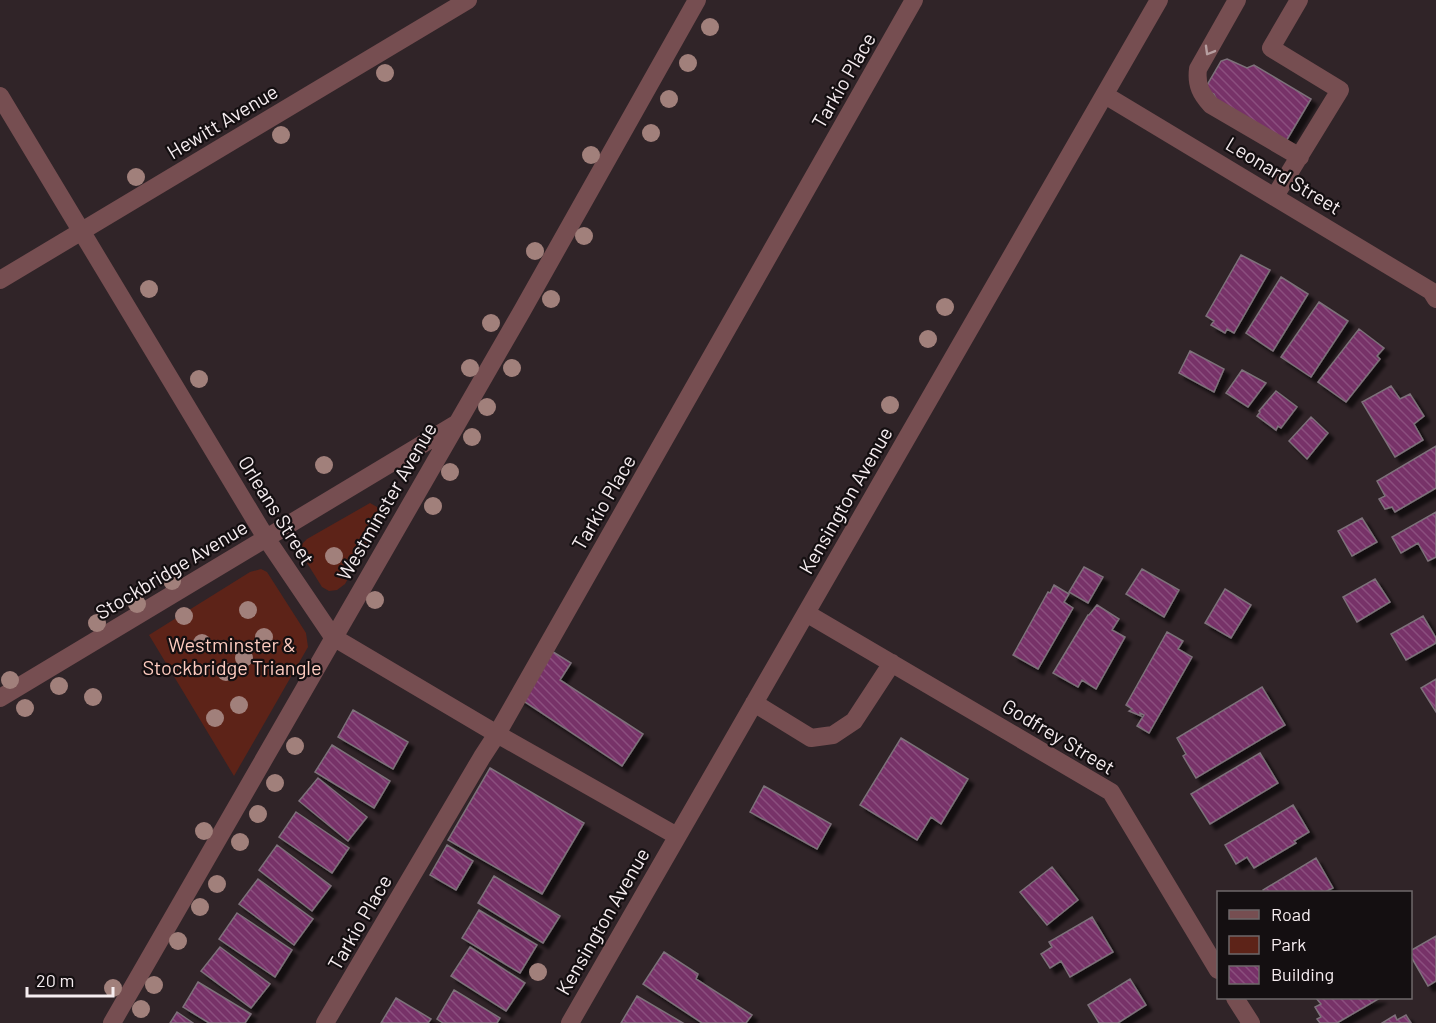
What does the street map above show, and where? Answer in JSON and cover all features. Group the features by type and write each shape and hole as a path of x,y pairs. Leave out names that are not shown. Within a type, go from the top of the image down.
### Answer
{"street":[{"name":"Hewitt Avenue","path":"0,280 468,0"},
{"name":"Westminster Avenue","path":"112,1023 522,312 696,0"},
{"name":"Tarkio Place","path":"325,1023 497,735 914,0"},
{"name":"Kensington Avenue","path":"570,1023 1159,0"},
{"path":"1237,0 1198,69 1197,78 1201,94 1211,105 1300,157"},
{"path":"1275,196 1340,90 1271,48 1299,0"},
{"name":"Leonard Street","path":"1105,95 1431,291 1436,298"},
{"name":"Orleans Street","path":"0,96 266,538 333,637 497,735 677,836"},
{"name":"Stockbridge Avenue","path":"0,698 457,423"},
{"name":"Godfrey Street","path":"806,613 1110,792 1217,968"},
{"path":"754,703 811,738 833,735 854,721 892,663"},
{"path":"1236,999 1251,1023"}],"green space":[{"name":"Westminster & Stockbridge Triangle","path":"370,503 377,507 381,515 379,523 345,584 337,590 329,591 322,587 302,555 302,544"},
{"name":"Westminster & Stockbridge Triangle","path":"261,569 267,572 306,633 308,647 234,776 149,635 250,572"}],"building":[{"path":"1227,59 1247,68 1254,65 1311,99 1285,143 1218,103 1214,94 1209,92 1207,85 1221,61"},
{"path":"1241,255 1270,270 1234,333 1227,329 1225,333 1211,325 1214,321 1206,316"},
{"path":"1281,277 1308,294 1273,351 1246,333"},
{"path":"1319,302 1348,321 1311,377 1281,357"},
{"path":"1359,329 1384,348 1377,356 1380,359 1346,402 1318,382"},
{"path":"1190,351 1224,369 1214,392 1179,373"},
{"path":"1242,370 1266,383 1248,407 1226,393"},
{"path":"1391,386 1400,399 1410,394 1424,416 1414,424 1423,440 1395,457 1362,402"},
{"path":"1276,391 1297,407 1281,428 1278,426 1276,430 1257,416"},
{"path":"1311,417 1328,433 1307,459 1289,441"},
{"path":"1436,446 1436,488 1395,512 1392,507 1385,509 1379,499 1385,496 1377,481"},
{"path":"1436,512 1436,557 1428,561 1418,543 1401,553 1392,537"},
{"path":"1362,518 1377,542 1352,556 1338,531"},
{"path":"1084,567 1103,577 1088,603 1069,592"},
{"path":"1142,569 1179,590 1164,617 1126,594"},
{"path":"1375,579 1390,602 1357,622 1343,597"},
{"path":"1054,585 1069,594 1064,602 1073,608 1038,669 1013,655"},
{"path":"1225,589 1251,605 1231,638 1205,623"},
{"path":"1097,605 1119,619 1112,630 1125,637 1096,689 1082,680 1078,687 1053,673 1088,615"},
{"path":"1423,616 1436,638 1436,643 1406,660 1391,634"},
{"path":"1167,632 1183,641 1178,649 1192,657 1149,733 1137,726 1144,715 1129,711 1132,709 1126,705"},
{"path":"550,650 571,663 560,680 643,734 622,766 519,698"},
{"path":"1436,679 1436,712 1421,688"},
{"path":"1262,687 1285,725 1196,778 1183,756 1186,754 1177,738"},
{"path":"353,710 408,742 393,769 338,737"},
{"path":"901,738 968,779 941,824 931,817 917,840 860,805"},
{"path":"332,745 390,781 374,808 315,772"},
{"path":"1260,753 1278,783 1210,824 1191,794"},
{"path":"490,768 584,823 542,894 448,840"},
{"path":"318,778 367,817 348,841 299,801"},
{"path":"764,786 831,824 817,849 750,812"},
{"path":"1293,805 1309,832 1294,841 1296,843 1254,868 1247,857 1236,864 1225,845"},
{"path":"296,812 349,848 332,873 279,837"},
{"path":"277,845 331,886 312,911 259,870"},
{"path":"447,845 473,861 456,890 430,875"},
{"path":"1316,858 1333,888 1327,891 1263,890"},
{"path":"1052,867 1078,900 1047,925 1020,892"},
{"path":"494,876 560,916 543,943 478,903"},
{"path":"258,879 313,919 294,945 239,904"},
{"path":"479,910 537,945 520,973 462,938"},
{"path":"237,913 292,950 275,977 219,939"},
{"path":"1092,917 1113,952 1070,977 1061,961 1050,968 1041,954 1052,947 1049,942"},
{"path":"1436,936 1436,981 1428,986 1412,958 1412,950"},
{"path":"220,947 270,984 251,1008 201,971"},
{"path":"470,947 525,983 506,1011 451,976"},
{"path":"664,952 698,974 696,979 752,1015 746,1023 702,1023 643,984"},
{"path":"1130,979 1146,1005 1118,1023 1099,1023 1088,1005"},
{"path":"198,982 251,1014 245,1023 209,1023 183,1007"},
{"path":"454,990 500,1018 497,1023 443,1023 437,1019"},
{"path":"637,996 683,1023 621,1023"},
{"path":"396,998 431,1019 428,1023 381,1023"},
{"path":"1317,999 1378,999 1337,1023 1320,1023 1317,1019 1321,1017 1315,1007 1321,1004"},
{"path":"177,1012 193,1023 170,1023"},
{"path":"1395,1015 1397,1020 1406,1015 1411,1023 1382,1023"}]}
